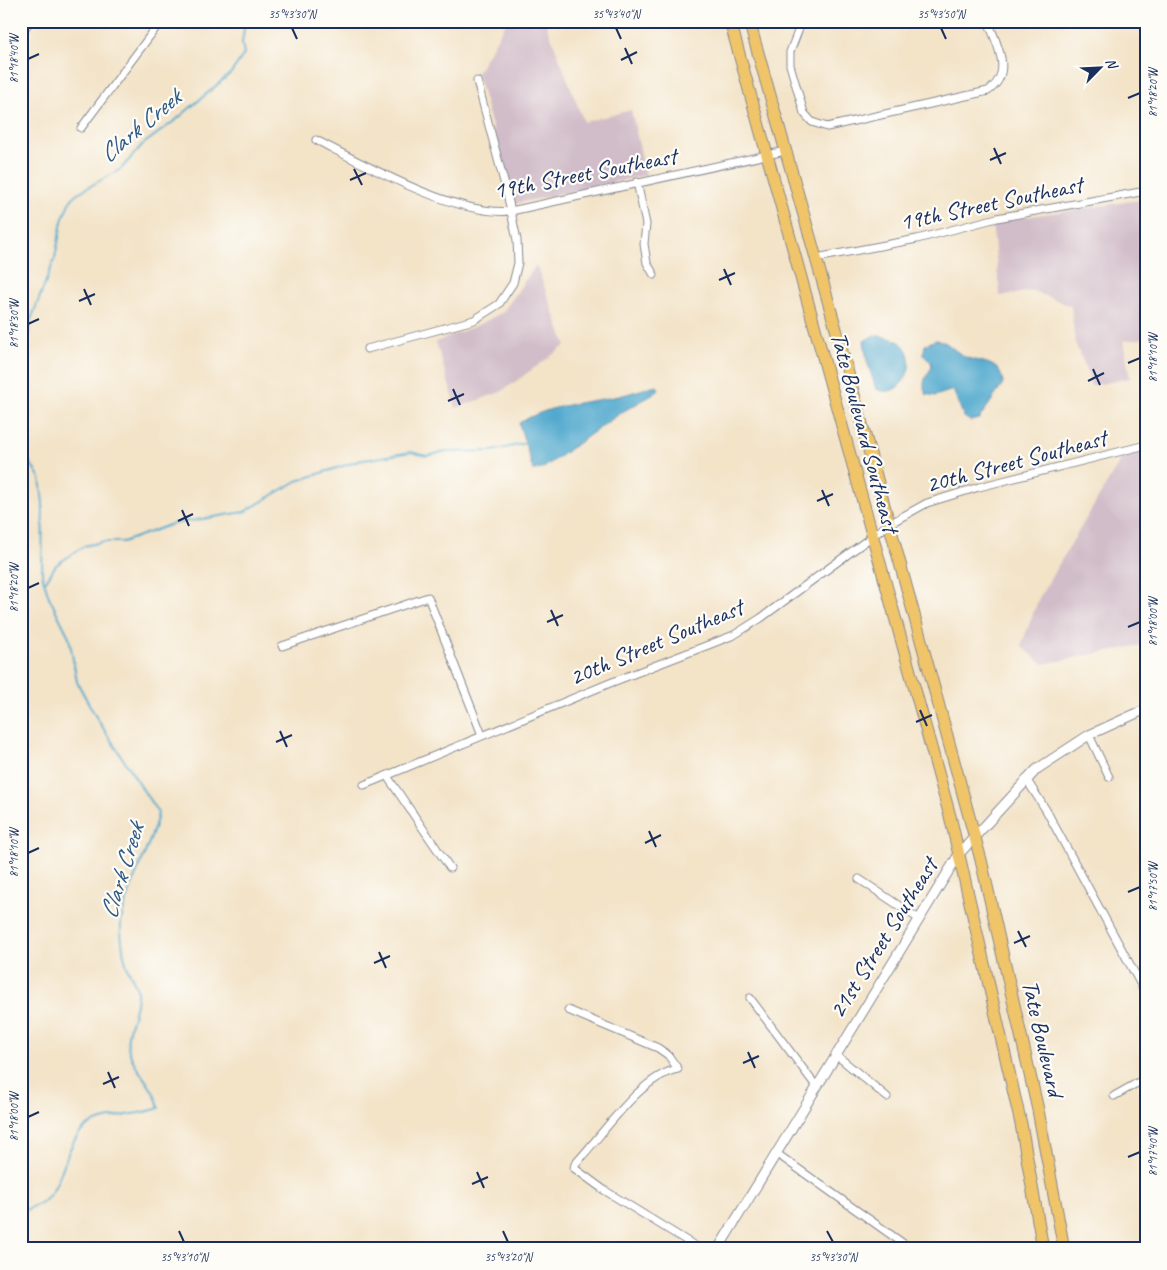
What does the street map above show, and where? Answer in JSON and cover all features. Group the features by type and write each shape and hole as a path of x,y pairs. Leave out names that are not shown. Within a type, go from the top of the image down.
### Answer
{"main road":[{"name":"Tate Boulevard Southeast","path":"730,21 872,538 934,753 959,854"},
{"name":"Tate Boulevard Southeast","path":"749,21 975,838"},
{"name":"Tate Boulevard","path":"975,838 1038,1110 1064,1249"},
{"name":"Tate Boulevard","path":"959,854 1021,1124 1043,1249"}],"street":[{"path":"25,28 30,21"},
{"path":"81,128 161,21"},
{"path":"802,21 790,52 790,65 804,113 812,122 827,127 988,91 1001,78 1003,65 988,21"},
{"path":"367,349 465,323 483,316 498,304 513,283 518,263 511,211 477,81"},
{"name":"19th Street Southeast","path":"316,140 374,170 465,207 491,212 511,211 785,151"},
{"path":"637,182 646,224 644,244 647,263 654,275"},
{"name":"19th Street Southeast","path":"816,258 917,238 997,218 1146,191"},
{"name":"20th Street Southeast","path":"364,785 482,735 734,635 761,618 889,524 918,507 950,495 1146,445"},
{"path":"282,646 428,597 482,735"},
{"name":"21st Street Southeast","path":"718,1249 959,854 1026,779 1050,759 1088,735 1146,709"},
{"path":"1088,735 1109,777"},
{"path":"387,776 450,868"},
{"path":"1026,779 1046,810 1146,994"},
{"path":"860,879 919,919"},
{"path":"750,998 816,1086"},
{"path":"568,1010 658,1048 668,1055 678,1069 661,1074 640,1090 574,1164 574,1168 604,1190 700,1249"},
{"path":"836,1054 887,1097"},
{"path":"1114,1096 1146,1078"},
{"path":"776,1153 911,1249"}],"shaded area":[{"path":"507,21 545,21 584,122 631,110 646,175 514,204 477,73"},
{"path":"1146,199 1146,338 1123,341 1130,378 1091,386 1087,370 1075,343 1071,306 1033,291 1000,296 992,222"},
{"path":"536,265 566,345 501,392 456,408 436,342 478,325 503,312"},
{"path":"1146,450 1146,644 1043,664 1021,646 1039,598 1123,456"}],"water":[{"path":"874,335 897,341 903,345 908,353 909,370 900,385 893,390 876,389 867,361 864,341"},
{"path":"935,340 946,343 958,353 968,358 987,363 998,369 1003,384 979,419 970,421 964,417 953,390 935,396 926,394 924,383 932,367 931,362 923,355 925,345"},
{"path":"657,386 659,389 654,394 622,412 542,469 533,470 519,423 555,408 619,396"}],"waterway":[{"name":"Clark Creek","path":"21,401 30,322 55,258 62,221 69,203 76,194 121,169 142,145 177,119 231,73 244,54 242,43 245,21"},
{"path":"46,581 56,565 84,546 102,542 123,542 172,524 244,512 297,481 358,461 411,452 427,456 443,452 492,451 526,443"},
{"name":"Clark Creek","path":"21,448 40,478 43,503 42,575 49,597 69,637 77,682 96,717 158,813 155,827 125,906 121,920 121,933 128,970 137,991 136,1006 129,1028 129,1051 157,1100 159,1108 98,1121 82,1130 70,1149 53,1191 43,1202 26,1210 21,1216"}]}
